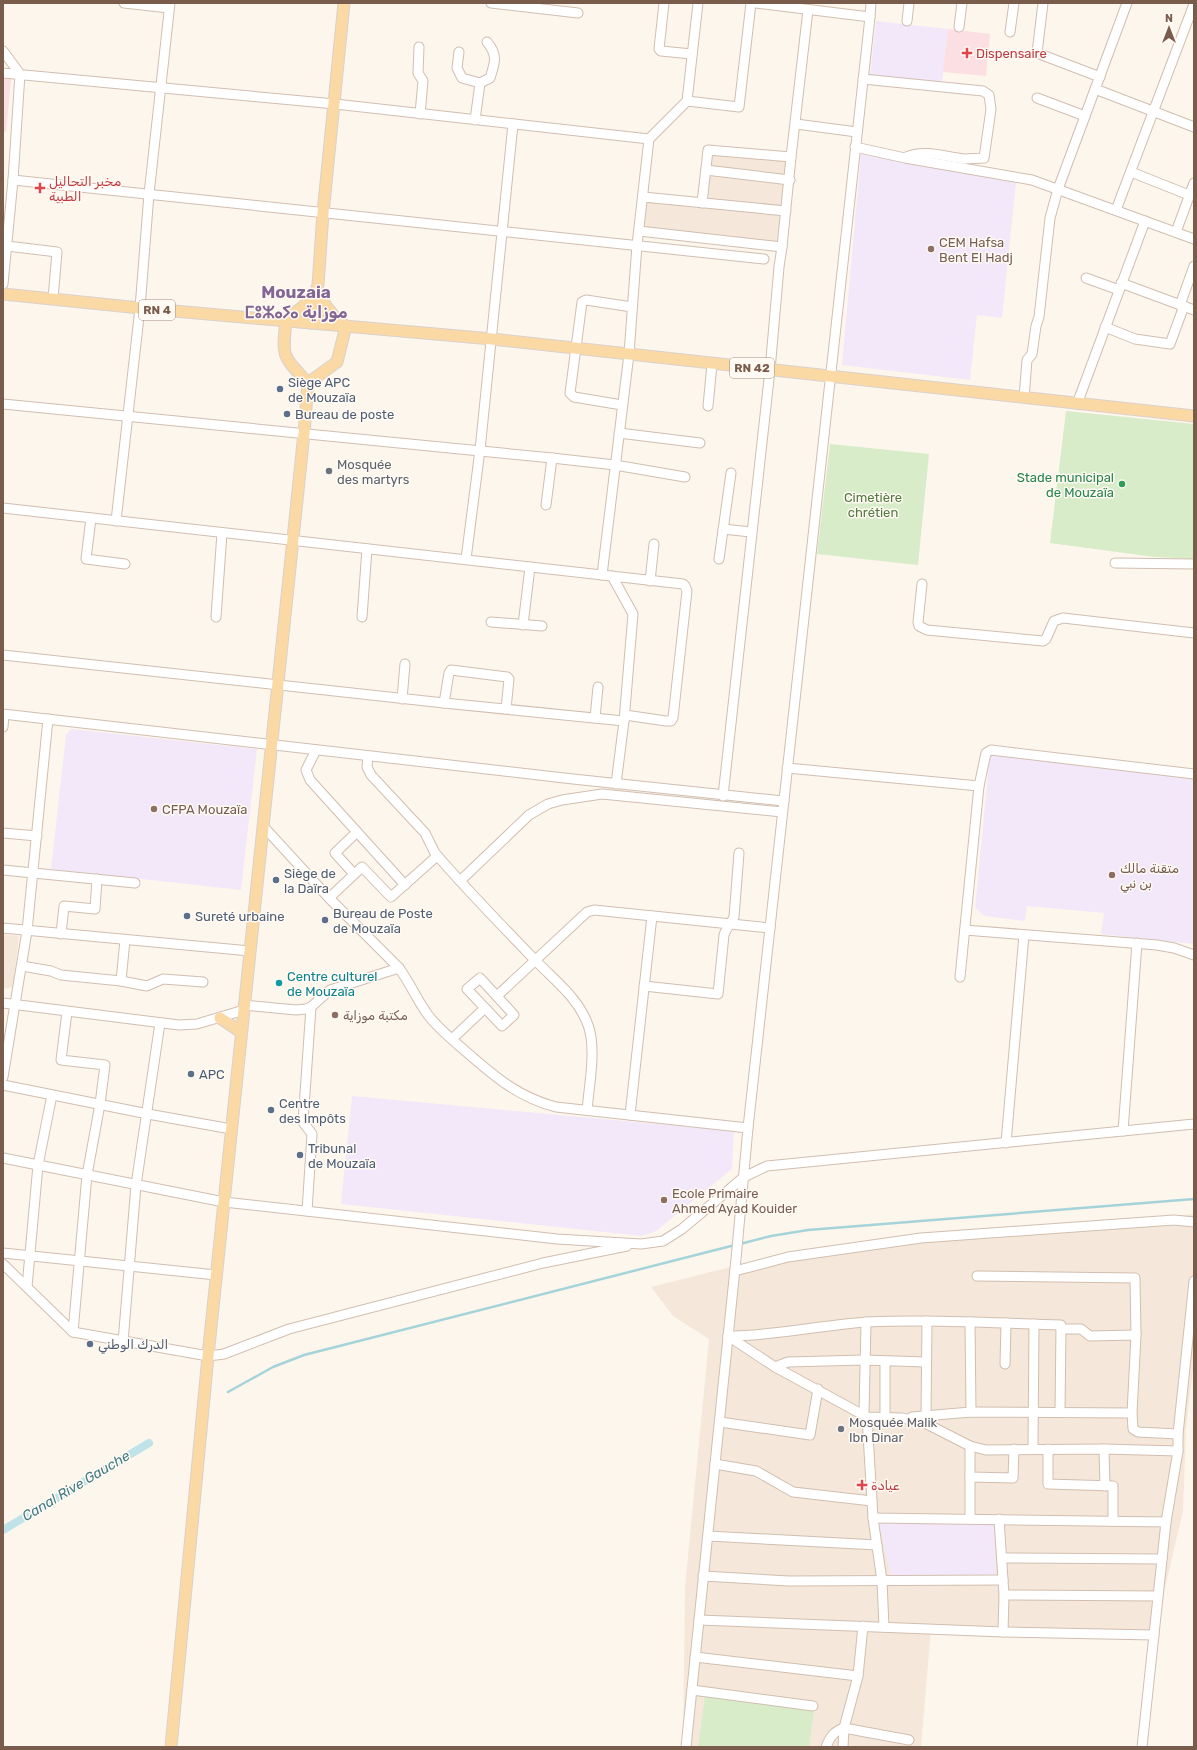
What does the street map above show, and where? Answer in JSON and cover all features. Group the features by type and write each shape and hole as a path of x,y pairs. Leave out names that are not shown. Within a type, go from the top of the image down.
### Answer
{"main road":[{"path":"316,316 323,213 344,3"},
{"path":"171,1747 216,1275 308,384 288,362 284,355 283,348 286,320 306,304 317,292"},
{"path":"308,384 337,362 346,326 338,320 317,292"},
{"name":"RN 4","path":"3,294 140,308 286,320 316,316"},
{"name":"RN 42","path":"316,316 346,326 492,339 1194,416"},
{"path":"220,1018 241,1032"}],"street":[{"path":"116,521 129,416 140,308 149,194 162,88 169,5 124,3"},
{"path":"491,3 528,5 578,13"},
{"path":"664,3 659,49 661,51 692,54"},
{"path":"602,575 629,354 637,245 649,139 687,101 698,3"},
{"path":"687,101 739,107 751,3"},
{"path":"756,3 870,17"},
{"path":"686,1747 720,1422 748,1128 871,3"},
{"path":"907,21 909,3"},
{"path":"959,27 962,3"},
{"path":"1010,32 1014,3"},
{"path":"1043,3 1037,53 1100,77"},
{"path":"1024,398 1027,360 1032,354 1036,326 1039,317 1050,218 1058,189 1127,3"},
{"path":"1116,210 1194,4 1189,3"},
{"path":"723,796 770,370 777,279 790,180 791,158 808,10"},
{"path":"459,52 457,68 462,78 480,83 490,78 494,64 494,50 487,42"},
{"path":"419,47 418,73 423,81 420,114"},
{"path":"3,50 20,74 13,180 3,284"},
{"path":"3,73 335,104 649,139"},
{"path":"863,79 983,91 989,95 991,109 984,158 967,159 927,153 914,154 905,158"},
{"path":"475,120 480,83"},
{"path":"1095,89 1194,127"},
{"path":"1037,98 1085,116"},
{"path":"466,559 492,339 513,124"},
{"path":"796,124 857,132"},
{"path":"855,147 905,158 1032,180 1194,239"},
{"path":"702,203 708,150 791,158"},
{"path":"706,170 790,180"},
{"path":"1131,172 1190,195"},
{"path":"13,180 323,213 503,230 764,259"},
{"path":"1176,232 1194,182"},
{"path":"643,197 786,211"},
{"path":"1077,404 1145,221"},
{"path":"639,231 782,247"},
{"path":"7,246 57,252 53,299"},
{"path":"1105,327 1136,339 1170,344 1194,266"},
{"path":"1086,278 1120,286 1194,310"},
{"path":"622,405 574,397 570,393 582,302 586,300 632,307"},
{"path":"708,406 712,364"},
{"path":"3,404 480,450 615,465 685,477"},
{"path":"619,433 700,443"},
{"path":"546,505 552,458"},
{"path":"719,559 731,473"},
{"path":"3,508 683,584 687,591 673,718 671,721 595,718 402,699 3,655"},
{"path":"91,518 86,559 125,564"},
{"path":"723,529 751,532"},
{"path":"216,617 222,533"},
{"path":"650,580 654,544"},
{"path":"362,617 366,549"},
{"path":"1115,563 1194,564"},
{"path":"523,625 530,566"},
{"path":"612,576 633,614 624,718 616,784"},
{"path":"922,584 918,622 919,626 927,630 1043,641 1046,639 1054,621 1063,618 1194,633"},
{"path":"491,622 542,626"},
{"path":"402,699 405,664"},
{"path":"444,703 449,673 451,670 507,677 509,679 506,709"},
{"path":"595,718 598,687"},
{"path":"3,728 4,715 48,719 784,802"},
{"path":"3,1077 27,931 48,719"},
{"path":"316,750 306,770 306,775 405,885"},
{"path":"960,977 979,786 986,753 991,750 1194,774"},
{"path":"368,756 367,768 371,775 425,833 437,856 535,961 576,1001 590,1030 592,1046 587,1110"},
{"path":"787,768 979,786"},
{"path":"460,881 528,815 548,804 562,800 607,794 782,812"},
{"path":"263,826 329,898 400,968 426,1013 452,1039 495,1077 525,1096 540,1103 556,1107 748,1128"},
{"path":"354,874 335,853 357,832"},
{"path":"3,833 37,836"},
{"path":"644,986 718,994 725,930 731,925 734,917 739,853"},
{"path":"329,898 362,867 391,897 437,856"},
{"path":"3,870 135,883"},
{"path":"61,934 64,906 95,909 97,879"},
{"path":"497,996 587,912 600,910 770,928"},
{"path":"630,1115 652,916"},
{"path":"3,928 250,951"},
{"path":"965,930 1137,943 1174,948 1194,955"},
{"path":"1006,1143 1024,935"},
{"path":"121,981 125,940"},
{"path":"1123,1131 1137,943"},
{"path":"22,966 51,971 61,975 121,981 147,986 163,979 203,982"},
{"path":"3,1003 160,1023 191,1025 220,1018 244,1008 296,1010 311,1007 330,990 400,968"},
{"path":"480,978 514,1015 502,1026 485,1008 467,989 480,978"},
{"path":"307,1211 312,1134 303,1122 311,1007"},
{"path":"452,1039 485,1008"},
{"path":"67,1012 61,1060 105,1065 100,1104 87,1175 73,1332"},
{"path":"123,1342 136,1185 148,1114 160,1023"},
{"path":"3,1085 231,1129"},
{"path":"27,1287 38,1165 52,1095"},
{"path":"3,1264 73,1332 208,1356 224,1354 289,1329 543,1263 664,1241 682,1229 744,1177 767,1166 1194,1124"},
{"path":"3,1158 224,1202 557,1239 641,1244"},
{"path":"735,1272 788,1257 921,1238 1174,1220 1194,1222"},
{"path":"3,1253 216,1275"},
{"path":"977,1276 1136,1278 1136,1335 1132,1413 1133,1429 1138,1432 1178,1434"},
{"path":"1142,1747 1166,1522 1178,1451 1178,1434 1194,1281"},
{"path":"728,1336 749,1336 866,1322 970,1322 1061,1325 1060,1412"},
{"path":"866,1322 864,1360 866,1416 873,1518 882,1581 884,1627"},
{"path":"926,1416 927,1322"},
{"path":"970,1322 971,1412"},
{"path":"1005,1364 1006,1324"},
{"path":"1034,1324 1034,1449"},
{"path":"1061,1329 1082,1329 1090,1336 1136,1335"},
{"path":"728,1336 775,1367 866,1416 902,1418 971,1412 1132,1413"},
{"path":"775,1367 788,1362 864,1360 885,1362 926,1362"},
{"path":"885,1362 885,1418"},
{"path":"720,1422 810,1435 818,1390"},
{"path":"902,1418 926,1423 970,1446 986,1450 1104,1449 1178,1451"},
{"path":"970,1446 970,1519"},
{"path":"970,1477 1013,1478 1014,1449"},
{"path":"1048,1449 1048,1484 1113,1486 1113,1521"},
{"path":"1104,1449 1105,1486"},
{"path":"715,1464 756,1471 793,1492 872,1501"},
{"path":"873,1518 1166,1522"},
{"path":"999,1519 1004,1595 1004,1632"},
{"path":"708,1536 877,1545"},
{"path":"1002,1558 1162,1559"},
{"path":"703,1576 789,1581 1003,1580"},
{"path":"1004,1595 1158,1596"},
{"path":"699,1620 1004,1632 1154,1635"},
{"path":"843,1747 844,1728 858,1676 863,1626"},
{"path":"695,1657 858,1676"},
{"path":"692,1690 813,1706"},
{"path":"826,1747 835,1731 844,1728 909,1740"}],"shaded area":[{"path":"876,21 948,29 942,84 870,76"},
{"name":"Dispensaire","path":"948,29 990,34 986,76 943,72"},
{"path":"3,78 11,79 6,132 3,132"},
{"name":"CEM Hafsa Bent El Hadj","path":"861,154 1016,183 1002,318 977,315 970,380 842,365"},
{"path":"710,155 788,160 780,243 644,228 646,200 706,206"},
{"name":"CFPA Mouzaïa","path":"71,729 257,749 241,890 51,869 66,735"},
{"name":"متقنة مالك بن نبي","path":"990,754 1194,779 1194,944 1101,934 1104,913 1027,906 1025,921 985,916 975,908"},
{"path":"3,934 19,936 13,987 3,989"},
{"path":"352,1096 734,1131 732,1169 656,1231 642,1236 341,1204"},
{"path":"1194,1214 1194,1362 1186,1429 1183,1511 1154,1635 931,1629 921,1747 683,1747 685,1587 709,1339 673,1316 651,1287 794,1251 916,1235"},
{"path":"884,1521 994,1523 996,1577 891,1577 879,1524"}],"green space":[{"name":"Stade municipal de Mouzaïa","path":"1066,411 1194,424 1194,559 1155,557 1050,543"},
{"name":"Cimetière chrétien","path":"830,444 929,454 918,565 817,554"},
{"path":"705,1696 814,1711 809,1747 698,1747"}],"waterway":[{"path":"740,1244 771,1236 808,1230 1194,1199"},
{"path":"228,1392 273,1367 304,1355 735,1245"},
{"name":"Canal Rive Gauche","path":"3,1530 149,1443"}],"place":[{"name":"Dispensaire","path":"967,53"},
{"name":"مخبر التحاليل الطبية","path":"40,188"},
{"name":"CEM Hafsa Bent El Hadj","path":"931,249"},
{"name":"Siège APC de Mouzaïa","path":"280,389"},
{"name":"Bureau de poste","path":"287,414"},
{"name":"Mosquée des martyrs","path":"329,471"},
{"name":"Stade municipal de Mouzaïa","path":"1122,484"},
{"name":"CFPA Mouzaïa","path":"154,809"},
{"name":"متقنة مالك بن نبي","path":"1112,875"},
{"name":"Siège de la Daïra","path":"276,880"},
{"name":"Sureté urbaine","path":"187,916"},
{"name":"Bureau de Poste de Mouzaïa","path":"325,920"},
{"name":"Centre culturel de Mouzaïa","path":"279,983"},
{"name":"مكتبة موزاية","path":"335,1015"},
{"name":"APC","path":"191,1074"},
{"name":"Centre des Impôts","path":"271,1110"},
{"name":"Tribunal de Mouzaïa","path":"300,1155"},
{"name":"Ecole Primaire Ahmed Ayad Kouider","path":"664,1200"},
{"name":"الدرك الوطني","path":"90,1344"},
{"name":"Mosquée Malik Ibn Dinar","path":"841,1429"},
{"name":"عيادة","path":"862,1485"}],"district":[{"name":"Mouzaia ⵎⵓⵣⴰⵢⴰ موزاية","path":"296,302"}]}
